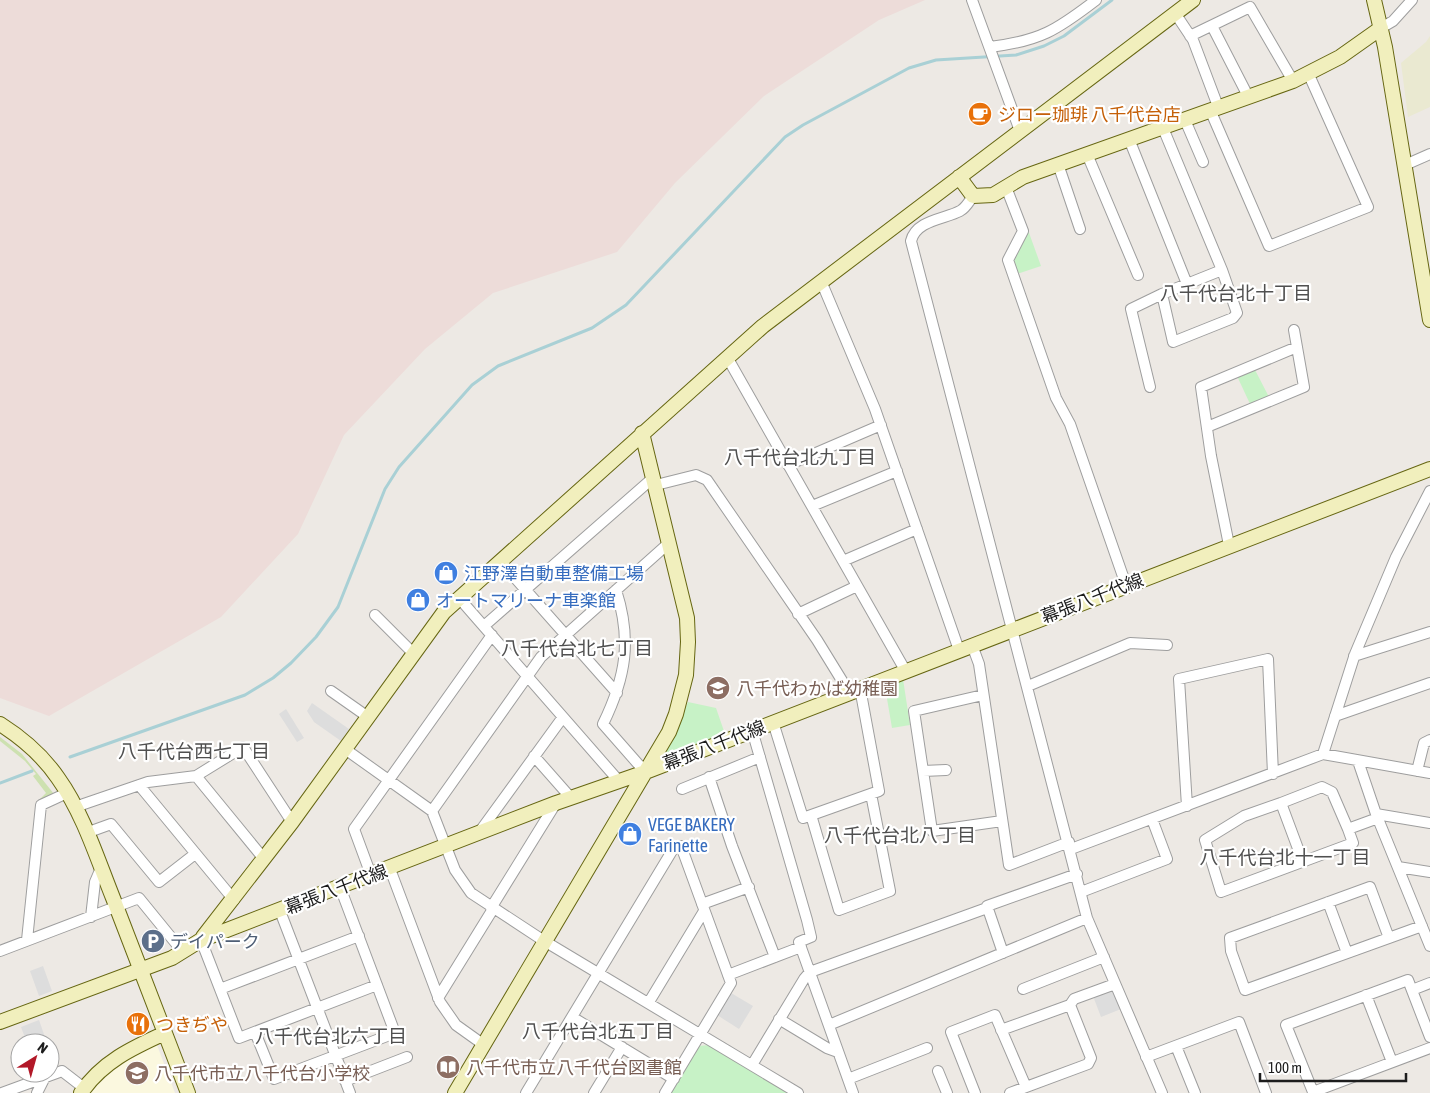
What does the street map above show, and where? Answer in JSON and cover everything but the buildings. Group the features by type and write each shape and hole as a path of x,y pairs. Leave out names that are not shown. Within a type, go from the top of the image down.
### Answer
{"street":[{"path":"972,0 1020,131"},
{"path":"990,49 1019,43 1060,28 1096,0"},
{"path":"377,985 239,1038 201,940 234,900 292,822 444,612 727,357 821,281 1192,0"},
{"path":"1374,0 1381,28 1430,320"},
{"path":"1162,1093 1088,918 911,241 915,232 930,222 962,210 974,196 993,195 1023,177 1249,98 1309,75 1393,21 1412,0"},
{"path":"1190,36 1250,7 1293,82"},
{"path":"1175,13 1190,36 1215,110 1269,246 1368,207 1309,75"},
{"path":"1212,26 1249,98"},
{"path":"1185,120 1203,162"},
{"path":"1162,128 1222,270 1237,313 1233,318 1173,342 1162,294"},
{"path":"1129,139 1187,284"},
{"path":"1087,154 1138,275"},
{"path":"1405,166 1430,154"},
{"path":"1058,164 1080,229"},
{"path":"959,177 974,196"},
{"path":"1006,187 1023,231 1008,260 1056,398 1070,424 1126,585"},
{"path":"1150,387 1131,309 1162,294 1222,270"},
{"path":"821,281 881,425 917,529 965,647 979,664 1008,865 1187,806 1323,754 1430,773"},
{"path":"1207,427 1304,388 1294,330"},
{"path":"1229,545 1201,387 1297,347"},
{"path":"727,357 905,670"},
{"path":"788,465 881,425"},
{"path":"455,1093 648,770 676,714 686,675 688,642 686,618 670,542 642,433"},
{"name":"幕張八千代線","path":"0,1022 141,969 182,952 201,940 1430,469"},
{"path":"812,506 897,471"},
{"path":"484,626 655,481 696,475 707,480 798,614 855,690 879,791 803,818 773,722"},
{"path":"1323,754 1354,656 1396,557 1430,491"},
{"path":"843,560 917,529"},
{"path":"432,811 541,657 670,542"},
{"path":"500,561 617,693"},
{"path":"798,614 857,586"},
{"path":"616,590 626,625 626,643 624,663 617,693 603,724 639,765 648,770"},
{"path":"459,598 618,780"},
{"path":"375,614 414,654"},
{"path":"1354,656 1430,632"},
{"path":"371,875 354,829 492,635"},
{"path":"1028,686 1130,643 1167,645"},
{"path":"1187,806 1179,679 1268,658 1273,774"},
{"path":"1335,716 1430,683"},
{"path":"331,690 368,717"},
{"path":"983,696 914,711 923,771 932,830 1002,821"},
{"path":"478,835 563,717"},
{"path":"0,724 25,742 47,765 67,792 75,807 141,969 188,1093"},
{"path":"752,730 811,937 799,942 853,1093"},
{"path":"1417,771 1424,743 1430,740"},
{"path":"75,807 139,785 196,776 243,747 292,822"},
{"path":"345,749 432,811 462,883 471,893 492,909 798,1093"},
{"path":"534,756 570,798"},
{"path":"682,789 760,757"},
{"path":"1358,761 1377,816 1424,924 1430,946"},
{"path":"923,771 946,770"},
{"path":"196,776 264,859"},
{"path":"709,777 732,846 775,957"},
{"path":"139,785 234,900"},
{"path":"1322,787 1332,792 1348,829 1353,844 1221,892 1205,840 1244,816 1322,787"},
{"path":"27,940 42,805 67,792"},
{"path":"811,815 839,910 890,890 871,794"},
{"path":"1281,803 1303,862"},
{"path":"438,998 556,804"},
{"path":"1348,829 1377,816 1430,823"},
{"path":"1081,892 1167,859 1152,818"},
{"path":"86,833 111,824 159,882 195,854"},
{"path":"526,1093 675,846 681,846 731,983 665,1093"},
{"path":"1398,867 1430,872"},
{"path":"91,917 95,882 101,868"},
{"path":"390,868 438,998 446,1014 456,1025 484,1045"},
{"path":"752,1065 810,972 1076,874"},
{"path":"255,1032 274,1079 395,1033 340,887"},
{"path":"1390,938 1370,887 1230,938 1231,951 1245,990 1390,938 1424,924"},
{"path":"649,1002 703,908 749,888"},
{"path":"0,951 139,898 182,952"},
{"path":"1328,902 1347,953"},
{"path":"987,908 1003,953"},
{"path":"280,911 350,1093"},
{"path":"829,1025 1088,918"},
{"path":"220,989 359,936"},
{"path":"728,975 801,947"},
{"path":"1023,988 1104,957"},
{"path":"1430,1037 1408,980 1286,1025 1313,1092 1430,1048"},
{"path":"1412,990 1430,983"},
{"path":"1001,1030 1070,1005 1074,999 1115,984"},
{"path":"1366,995 1392,1062"},
{"path":"1012,1093 1088,1064 1091,1058 1070,1005"},
{"path":"975,1093 951,1032 995,1015 1026,1087"},
{"path":"572,1017 674,1078"},
{"path":"779,1019 827,1048 838,1052"},
{"path":"1146,1057 1239,1022 1266,1093"},
{"path":"60,1072 62,1071 82,1090 110,1062 124,1052 165,1033"},
{"path":"1176,1046 1194,1093"},
{"path":"594,1093 622,1047"},
{"path":"848,1079 927,1048"},
{"path":"345,1081 407,1057"},
{"path":"938,1071 947,1093"},
{"path":"2,1093 32,1083"}],"shaded area":[{"path":"0,0 925,0 879,20 764,96 675,183 617,252 493,293 425,349 344,435 298,534 221,617 49,716 0,698"},
{"path":"312,703 349,729 341,741 314,722 307,711"},
{"path":"286,709 304,738 297,742 279,714"},
{"path":"43,966 52,991 39,996 30,971"},
{"path":"1111,990 1114,991 1121,1009 1101,1017 1093,996"},
{"path":"731,993 753,1006 739,1029 717,1015"},
{"path":"39,1020 44,1033 23,1033 21,1027"},
{"name":"八千代市立八千代台小学校","path":"157,1045 175,1093 88,1093 99,1080 127,1058"}],"green space":[{"path":"1430,36 1430,107 1408,117 1401,63 1426,42"},
{"path":"1028,230 1041,266 1017,274 1013,259"},
{"path":"1254,368 1269,397 1251,406 1237,376"},
{"path":"903,679 910,725 892,728 885,687"},
{"path":"688,702 716,708 725,734 670,755 666,752"},
{"path":"0,737 22,754 54,794 37,802 46,793 33,776 36,774 25,761 0,741"},
{"path":"709,1045 789,1093 671,1093 699,1046"}],"waterway":[{"path":"70,757 245,695 273,678 291,663 316,637 338,607 385,489 399,467 472,385 498,366 592,328 626,305 785,137 803,125 909,68 936,60 1016,55 1044,46 1064,36 1112,0"},
{"path":"0,783 32,771"}],"place":[{"name":"ジロー珈琲 八千代台店","path":"980,114"},
{"name":"江野澤自動車整備工場","path":"446,573"},
{"name":"オートマリーナ車楽館","path":"418,600"},
{"name":"八千代わかば幼稚園","path":"718,688"},
{"name":"VEGE BAKERY Farinette","path":"630,834"},
{"name":"デイパーク","path":"153,941"},
{"name":"つきぢや","path":"138,1024"},
{"name":"八千代市立八千代台図書館","path":"448,1067"},
{"name":"八千代市立八千代台小学校","path":"137,1073"}],"district":[{"name":"八千代台北十丁目","path":"1236,293"},
{"name":"八千代台北九丁目","path":"800,457"},
{"name":"八千代台北七丁目","path":"577,648"},
{"name":"八千代台西七丁目","path":"194,751"},
{"name":"八千代台北八丁目","path":"900,835"},
{"name":"八千代台北十一丁目","path":"1285,857"},
{"name":"八千代台北五丁目","path":"598,1031"},
{"name":"八千代台北六丁目","path":"331,1036"}]}
